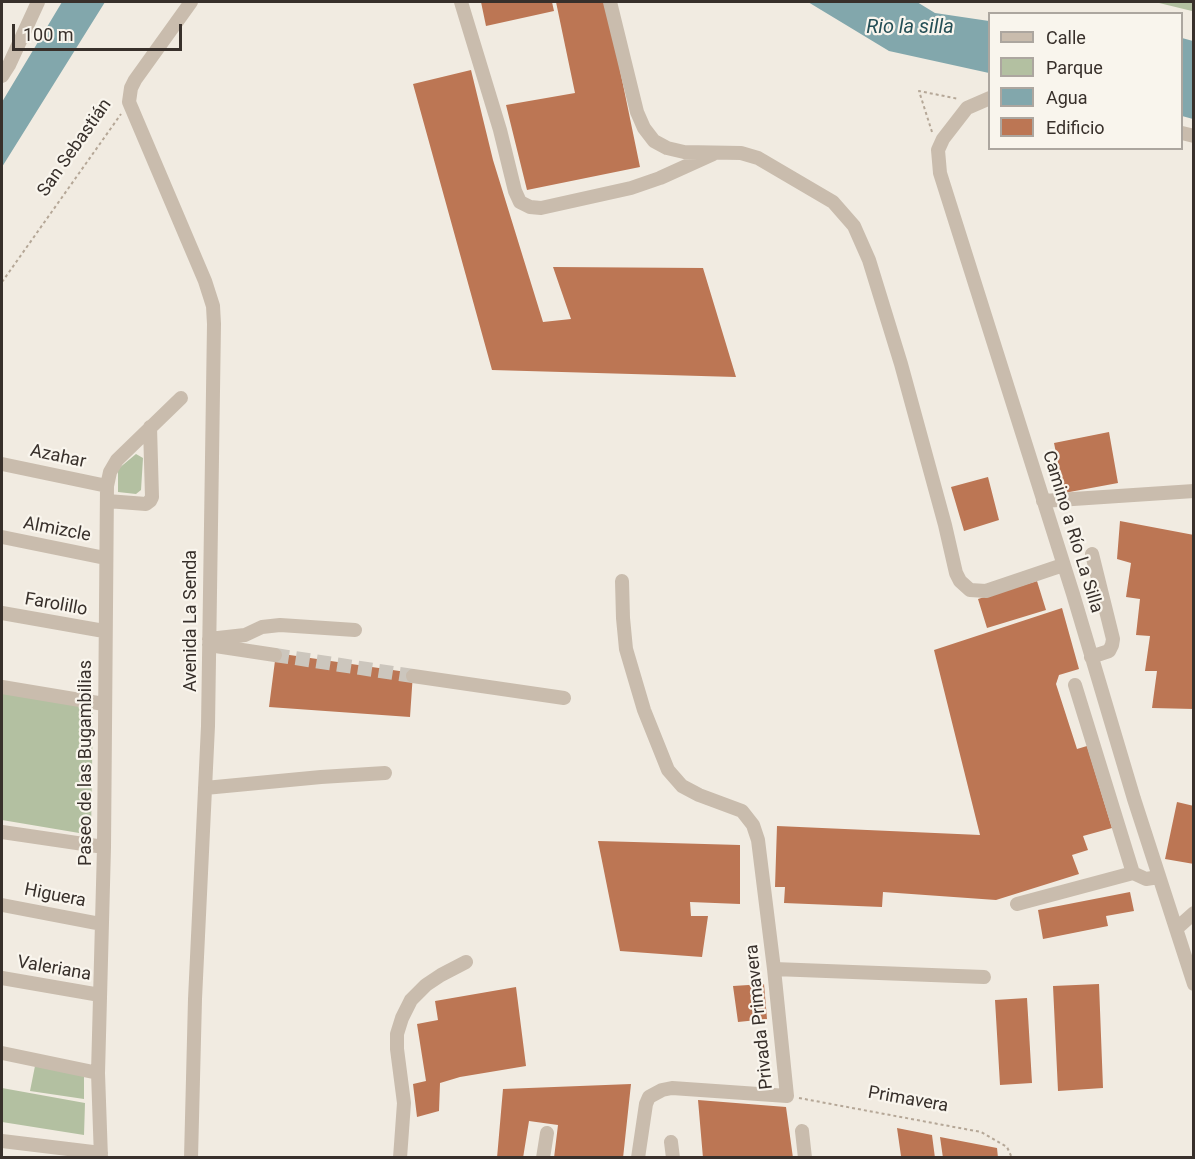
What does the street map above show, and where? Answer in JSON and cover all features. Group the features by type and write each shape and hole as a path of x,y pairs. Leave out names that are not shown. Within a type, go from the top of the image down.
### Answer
{"street":[{"path":"2,76 38,2"},
{"name":"San Sebastián","path":"129,102 135,80 191,2"},
{"path":"461,2 520,202 530,207 541,208 631,188 660,178 715,153"},
{"path":"610,2 637,112 654,141 684,152 741,153 758,158 833,202 846,214 869,260 901,364 960,581 970,590 986,591 1063,565"},
{"path":"938,150 943,139 967,108 983,100"},
{"name":"Avenida La Senda","path":"129,102 205,281 213,306 208,726 195,999 191,1158"},
{"name":"Camino a Río La Silla","path":"938,150 940,173 1194,984"},
{"name":"Paseo de las Bugambilias","path":"101,1156 98,1073 104,847 107,486 110,472 117,460 181,398"},
{"path":"107,501 146,504 150,501 152,497 150,427"},
{"name":"Azahar","path":"2,464 107,486"},
{"path":"1043,501 1194,491"},
{"name":"Almizcle","path":"2,537 105,558"},
{"path":"1091,657 1109,651 1113,639 1092,554"},
{"name":"Privada Primavera","path":"622,581 622,618 626,649 644,710 668,770 682,786 742,812 753,825 758,840 787,1096 672,1088 656,1092 646,1104 638,1158"},
{"name":"Farolillo","path":"2,613 104,632"},
{"path":"209,642 245,635 262,627 280,625 355,630"},
{"path":"209,642 275,655"},
{"path":"413,676 564,698"},
{"path":"1076,685 1133,873"},
{"path":"2,687 104,704"},
{"path":"205,788 385,773"},
{"path":"2,832 104,847"},
{"path":"1017,904 1133,873 1146,879 1159,878"},
{"name":"Higuera","path":"2,904 101,924"},
{"path":"1176,930 1194,913"},
{"path":"400,1158 404,1103 397,1034 402,1018 411,1000 426,985 466,962"},
{"path":"774,969 984,977"},
{"name":"Valeriana","path":"2,978 100,995"},
{"path":"2,1053 98,1073"},
{"path":"802,1131 805,1158"},
{"path":"543,1158 547,1133"},
{"path":"2,1141 101,1156"},
{"path":"671,1142 674,1158"}],"path":[{"path":"938,150 919,91 983,100"},
{"name":"San Sebastián","path":"2,282 129,102"},
{"name":"Primavera","path":"787,1096 981,1132 1007,1148 1012,1158"}],"green space":[{"path":"1155,2 1193,2 1193,11 1192,11"},
{"path":"136,454 143,458 141,490 136,494 118,492 118,469"},
{"path":"2,692 93,704 91,835 2,820"},
{"path":"35,1066 84,1074 84,1099 30,1091"},
{"path":"2,1088 85,1103 84,1135 2,1122"}],"water":[{"path":"62,2 105,2 2,167 2,102"},
{"name":"Rio la silla","path":"808,2 917,2 935,13 988,21 988,73 889,51"},
{"path":"1183,38 1193,41 1193,119 1183,116"}],"building":[{"path":"481,2 552,2 554,11 486,26"},
{"path":"556,2 606,2 640,167 527,190 506,105 575,93"},
{"path":"471,70 493,160 543,322 571,319 553,267 703,268 736,377 492,370 413,84"},
{"path":"1109,432 1118,483 1064,493 1054,443"},
{"path":"988,477 999,520 964,531 951,487"},
{"path":"1120,521 1194,535 1194,709 1152,708 1157,671 1145,671 1150,636 1136,635 1140,599 1126,597 1131,563 1117,559"},
{"path":"1037,581 1046,610 987,628 978,599"},
{"path":"1062,608 1079,669 1059,675 1056,684 1077,749 1087,746 1112,828 1083,836 1088,850 1072,855 1079,874 996,900 883,892 882,907 784,903 785,887 775,887 777,826 980,835 934,650"},
{"path":"276,653 413,673 410,717 269,707"},
{"path":"1177,802 1194,806 1194,864 1165,859"},
{"path":"598,841 740,845 740,904 690,902 691,916 708,916 702,957 620,951"},
{"path":"1130,892 1134,911 1106,916 1108,926 1043,939 1038,910"},
{"path":"764,984 767,1019 738,1022 733,986"},
{"path":"1099,984 1103,1088 1058,1091 1053,986"},
{"path":"516,987 526,1066 460,1077 440,1083 439,1111 417,1117 413,1084 426,1081 417,1024 438,1020 435,1001"},
{"path":"1027,998 1032,1083 1000,1085 995,1000"},
{"path":"631,1084 623,1158 554,1158 558,1125 529,1121 523,1158 497,1158 503,1089"},
{"path":"698,1100 786,1107 793,1158 703,1158"},
{"path":"897,1128 932,1135 935,1158 901,1156"},
{"path":"940,1137 997,1148 998,1158 943,1158"}],"tunnel":[{"path":"275,655 413,676"}]}
